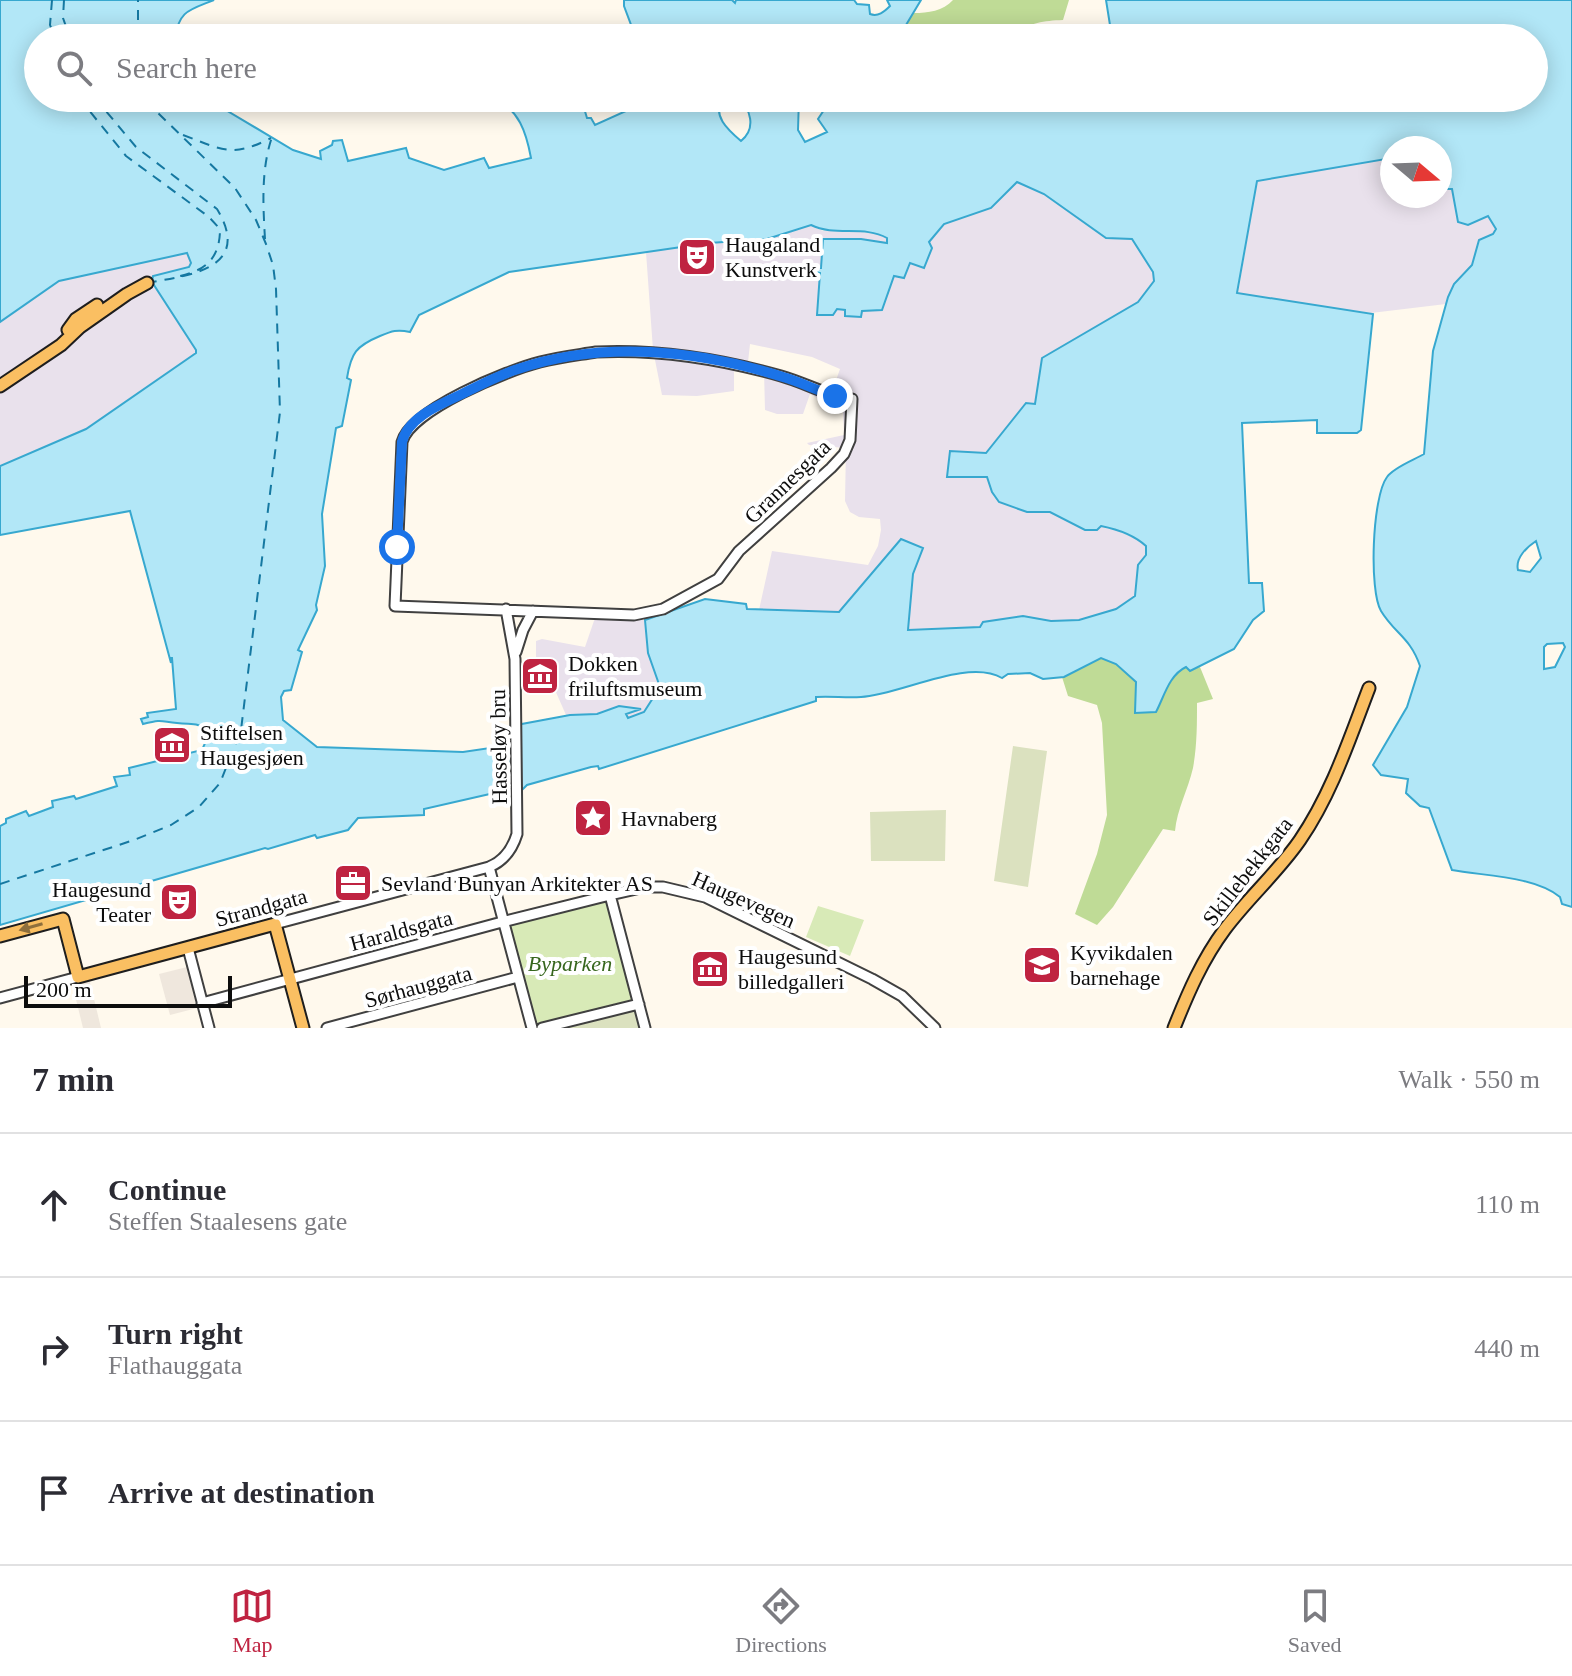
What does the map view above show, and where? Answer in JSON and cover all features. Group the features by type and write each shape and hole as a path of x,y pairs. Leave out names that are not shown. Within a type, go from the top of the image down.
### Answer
{"main road":[{"path":"0,386 61,345 80,327 149,283"},
{"name":"Skillebekkgata","path":"1174,1028 1195,976 1225,929 1285,860 1312,821 1350,738 1366,687"},
{"path":"0,936 63,919 78,977"},
{"path":"275,924 303,1028"},
{"name":"Strandgata","path":"78,977 275,924"}],"street":[{"name":"Grannesgata","path":"596,352 654,352 745,366 852,399 850,440 844,454 735,555 718,579 663,609 634,615 533,611 395,606 402,442 409,427 424,415 514,370 596,352"},
{"path":"506,609 515,659"},
{"path":"515,659 523,630 533,611"},
{"name":"Hasseløy bru","path":"489,867 504,858 517,834 515,659"},
{"path":"489,867 532,1028"},
{"name":"Strandgata","path":"275,924 489,867"},
{"name":"Haugevegen","path":"610,895 645,887 663,887 705,897 881,984 912,1004 935,1028"},
{"path":"610,895 645,1028"},
{"name":"Haraldsgata","path":"202,1003 610,895"},
{"path":"188,948 209,1028"},
{"name":"Strandgata","path":"0,998 78,977"},
{"name":"Sørhauggata","path":"327,1028 518,977"},
{"path":"542,1028 639,1004"}],"shaded area":[{"path":"1380,160 1380,208 1452,208 1452,189 1488,216 1496,229 1494,234 1479,240 1472,265 1454,284 1446,304 1371,313 1238,294 1257,181"},
{"path":"1017,182 1044,194 1106,238 1132,239 1153,272 1154,281 1138,302 1042,358 1035,405 1026,404 986,454 950,451 947,476 987,477 994,497 1027,512 1050,512 1114,529 1141,541 1146,546 1146,555 1138,566 1135,596 1116,609 1079,620 1025,618 980,627 908,630 913,573 901,539 840,612 759,610 772,551 868,565 878,546 880,519 859,517 850,512 845,501 846,448 807,443 844,435 843,412 810,394 803,414 777,414 765,410 764,371 832,392 840,369 812,357 750,344 748,362 734,365 734,391 697,396 662,395 653,350 646,252 767,239 811,225 823,231 883,235 888,238 888,244 861,239 821,268 816,268 833,315 837,309 861,316 862,311 944,224 991,208"},
{"path":"187,253 191,263 189,267 153,276 196,353 86,429 0,466 0,322 59,281"},
{"path":"596,615 645,620 648,653 660,687 644,712 627,718 626,714 638,710 619,706 597,714 566,715 555,690 536,680 536,641 542,639 585,647"},
{"path":"187,967 197,1008 170,1015 159,974"},
{"path":"88,974 101,1028 83,1028 71,979"}],"green space":[{"path":"953,0 1069,0 1063,20 1034,24 906,24 914,13 945,7"},
{"path":"1100,658 1116,664 1136,682 1135,713 1157,711 1171,680 1186,667 1190,670 1200,667 1213,699 1197,703 1193,768 1175,831 1163,829 1113,907 1097,925 1075,914 1097,854 1107,815 1102,723 1097,705 1068,696 1062,677"},
{"path":"1013,746 1047,751 1028,887 994,881"},
{"path":"946,810 945,861 871,861 870,812"},
{"name":"Byparken","path":"606,901 632,1000 535,1025 507,925"},
{"path":"818,906 864,920 850,956 806,937"},
{"path":"639,1004 645,1028 542,1028"}],"water":[{"path":"0,0 214,0 187,12 178,24 24,24 24,112 229,112 293,150 321,159 320,151 332,145 333,141 342,140 348,161 406,148 409,158 444,170 484,158 489,168 531,158 527,139 513,112 585,112 595,125 624,112 719,112 726,127 741,141 749,131 748,112 799,112 798,130 805,142 827,132 818,119 823,112 1548,112 1548,24 1110,24 1106,0 1572,0 1572,907 1562,904 1560,897 1537,885 1452,870 1429,808 1420,806 1406,793 1408,779 1381,775 1373,765 1407,707 1420,666 1412,648 1386,619 1377,600 1374,544 1378,504 1390,473 1424,454 1433,351 1448,297 1454,284 1472,265 1479,240 1493,234 1496,229 1488,216 1468,225 1458,222 1452,189 1452,136 1380,136 1380,160 1257,181 1237,293 1373,314 1361,430 1357,433 1317,433 1317,420 1242,423 1249,583 1262,583 1264,611 1253,620 1234,649 1190,671 1186,667 1180,671 1171,681 1156,712 1135,713 1136,682 1116,664 1101,658 1064,677 1043,679 1030,673 1008,674 1002,678 971,672 877,695 816,697 816,701 599,769 598,766 591,767 527,785 521,791 516,787 504,795 503,791 424,809 424,815 358,818 348,830 265,848 0,925 0,826 6,823 6,819 26,811 29,816 53,807 52,801 74,796 76,799 117,786 114,777 130,775 129,768 202,750 210,732 194,724 161,721 143,724 141,719 148,717 147,713 176,709 172,658 171,663 130,511 0,535 0,466 86,429 196,353 152,282 153,276 189,267 191,263 187,253 59,281 0,322","holes":["1017,182 1044,194 1106,238 1132,239 1153,272 1154,281 1138,302 1042,358 1035,404 1026,403 986,453 950,451 947,477 987,477 999,502 1027,512 1050,512 1085,530 1097,530 1101,526 1119,531 1146,546 1146,555 1138,565 1135,596 1116,609 1079,620 1051,621 1023,616 983,622 980,627 908,630 913,574 923,548 901,539 839,612 747,609 746,604 705,599 645,620 648,653 660,687 644,712 628,718 626,714 641,709 619,706 597,714 570,715 511,726 503,732 504,746 463,752 317,747 283,720 281,697 284,691 291,690 302,652 298,650 317,610 325,566 322,514 336,428 342,426 351,380 347,378 353,356 365,343 391,332 410,332 419,315 509,272 709,243 767,239 811,225 830,230 869,232 887,238 887,243 823,239 821,268 815,268 815,272 820,273 817,315 833,315 837,309 845,310 845,316 861,317 862,311 882,310 894,276 904,278 910,263 924,268 932,248 929,242 944,224 991,208","1536,541 1541,558 1530,572 1518,570 1520,557","1563,643 1565,647 1555,667 1544,669 1544,647"]},
{"path":"624,0 732,0 735,3 736,0 854,0 857,4 869,5 870,14 876,15 890,6 887,0 921,0 907,24 631,24"}],"ferry route":[{"path":"50,24 52,0"},
{"path":"64,0 65,24"},
{"path":"138,0 138,24"},
{"path":"90,112 126,156 209,217 220,229 218,247 210,261 198,270 180,276"},
{"path":"107,112 136,147 217,209 226,229 227,244 223,256 213,265 184,276 152,282"},
{"path":"0,884 171,825 199,807 220,783 241,730 280,412 273,265 256,220 235,188 158,112"},
{"path":"183,135 227,150 246,148 271,138"},
{"path":"265,239 264,174 272,137"}],"place":[{"name":"Haugaland Kunstverk","path":"697,257"},
{"name":"Dokken friluftsmuseum","path":"540,676"},
{"name":"Stiftelsen Haugesjøen","path":"172,745"},
{"name":"Havnaberg","path":"593,818"},
{"name":"Sevland Bunyan Arkitekter AS","path":"353,883"},
{"name":"Haugesund Teater","path":"179,902"},
{"name":"Kyvikdalen barnehage","path":"1042,965"},
{"name":"Haugesund billedgalleri","path":"710,969"}],"route":[{"path":"397,547 402,442 406,431 415,421 454,398 514,370 539,362 596,352 654,352 745,366 835,396"}]}
